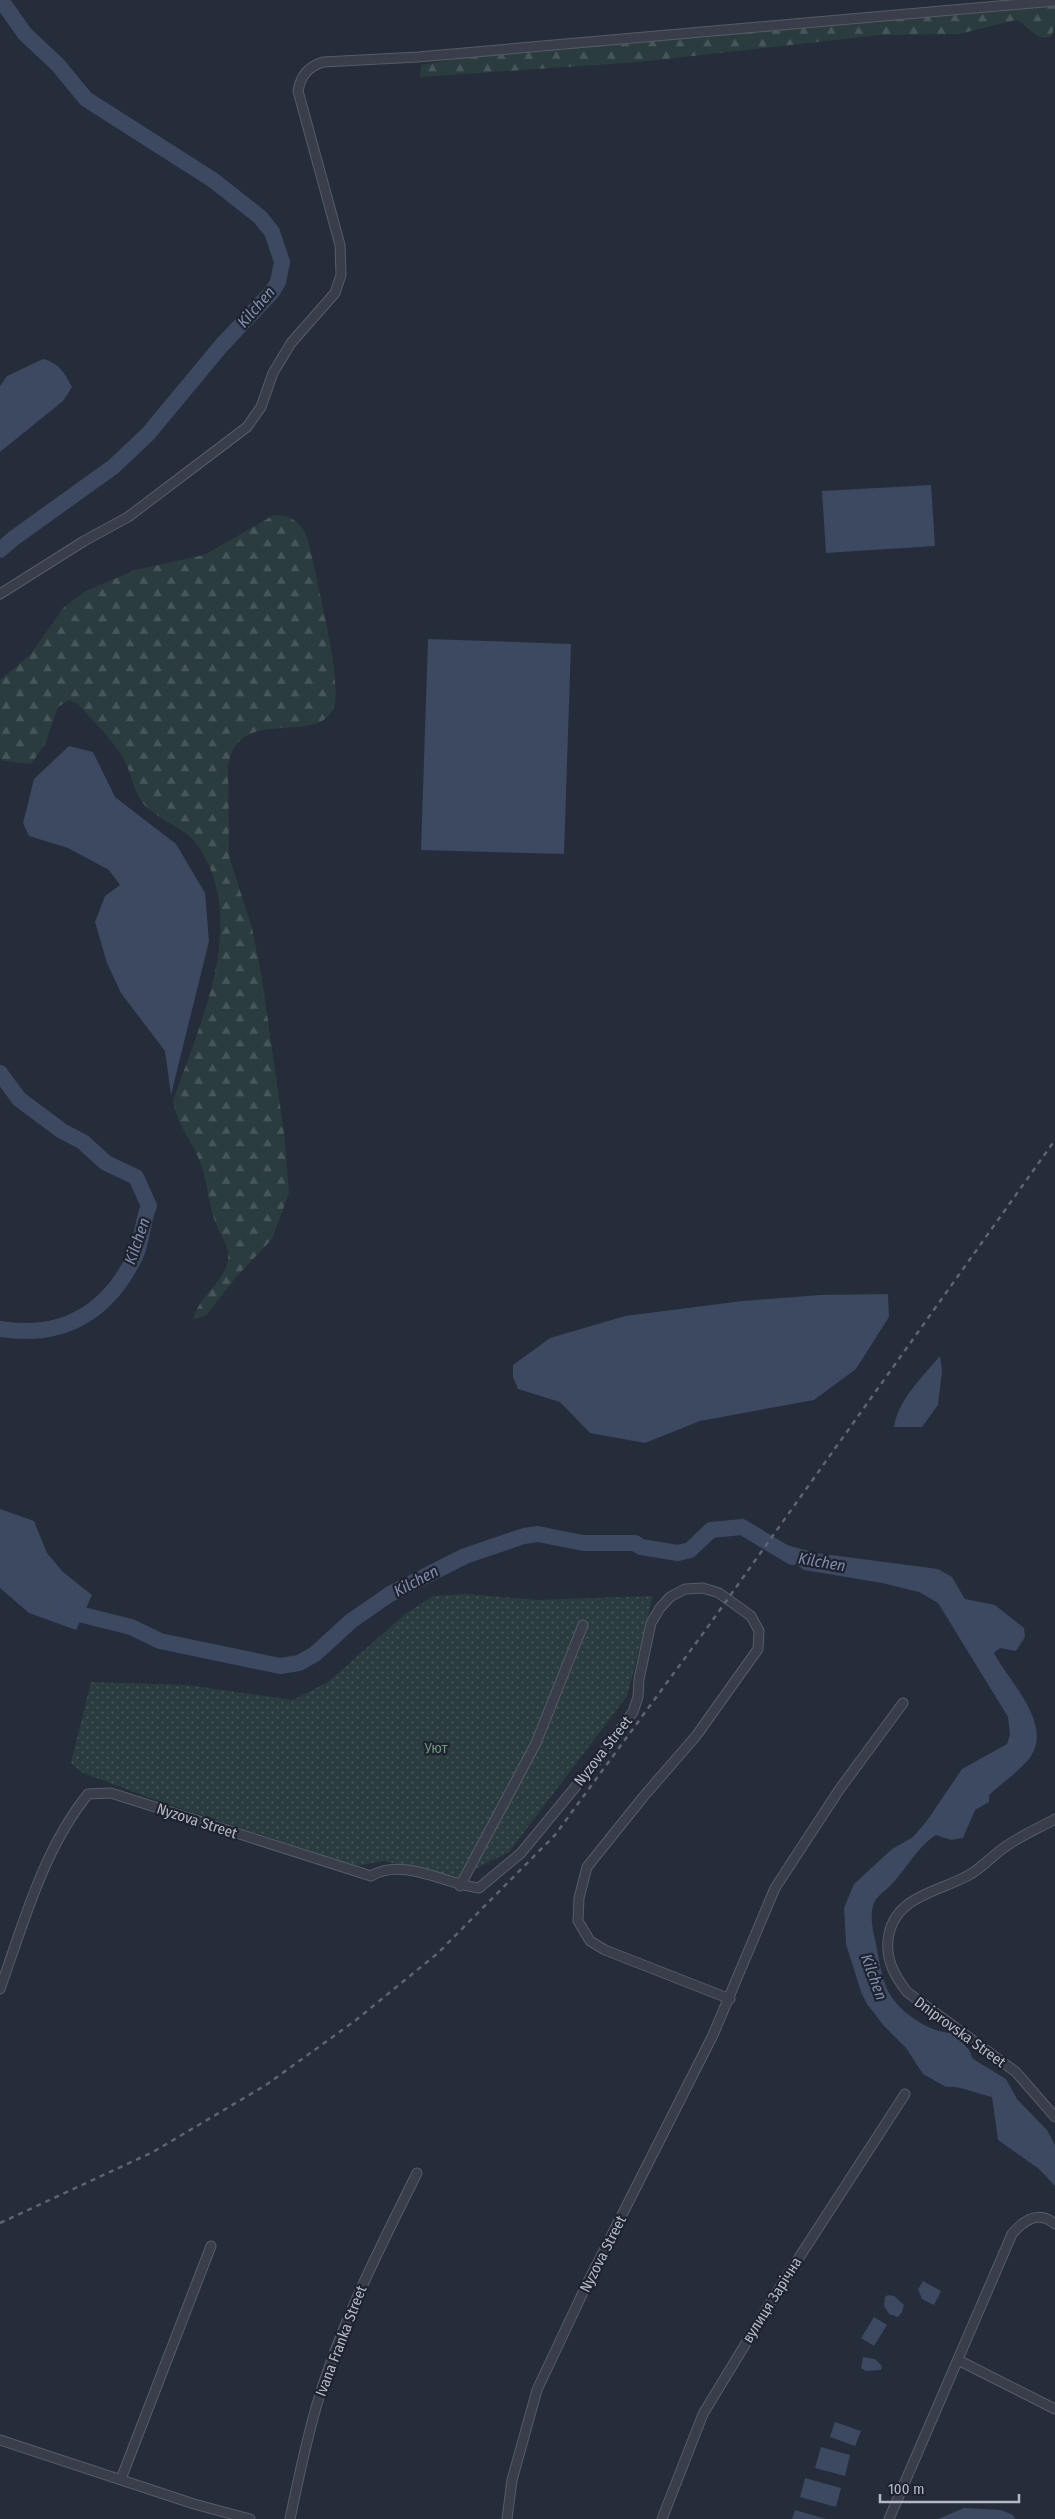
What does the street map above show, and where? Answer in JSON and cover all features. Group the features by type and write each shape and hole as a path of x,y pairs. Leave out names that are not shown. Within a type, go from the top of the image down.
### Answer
{"street":[{"path":"0,594 84,541 128,517 247,427 261,407 274,372 291,343 335,293 341,275 340,244 298,91 305,72 313,65 323,62 418,57 1055,1"},
{"name":"Nyzova Street","path":"0,1989 30,1901 52,1852 71,1815 88,1794 112,1793 371,1876 381,1870 402,1868 460,1886 478,1888 521,1853 600,1757 633,1712 638,1697 639,1679 651,1623 660,1608 670,1597 685,1589 703,1588 719,1593 751,1616 759,1631 758,1649 696,1736 644,1796 587,1867 578,1898 578,1922 590,1941 605,1950 730,1999"},
{"path":"460,1886 536,1743 583,1625"},
{"name":"Nyzova Street","path":"507,2519 512,2480 537,2390 730,1999 776,1888 838,1790 903,1703"},
{"name":"Dniprovska Street","path":"1055,1819 1006,1846 971,1874 916,1899 898,1912 890,1926 887,1953 894,1975 907,1992 1016,2072 1055,2117"},
{"name":"вулиця Зарічна","path":"662,2519 703,2414 780,2287 905,2094"},
{"name":"Ivana Franka Street","path":"290,2519 310,2429 335,2352 365,2278 417,2173"},
{"path":"889,2519 1012,2234 1022,2223 1034,2217 1043,2218 1055,2224"},
{"path":"121,2479 211,2246"},
{"path":"958,2360 1055,2410"},
{"path":"0,2440 194,2504 250,2519"}],"green space":[{"path":"1055,6 1055,26 1051,37 1045,38 1036,35 1016,20 959,34 880,35 639,62 420,77 421,65 460,58"},
{"path":"274,515 291,518 297,522 308,540 332,656 336,694 334,706 326,718 313,725 261,730 246,736 234,747 228,767 229,856 252,928 262,979 284,1133 289,1193 272,1239 236,1277 206,1316 193,1319 201,1303 222,1275 228,1260 226,1246 216,1224 199,1159 178,1119 173,1101 206,1007 215,974 220,940 220,907 213,876 198,846 192,839 152,812 140,799 120,753 78,704 69,700 58,707 45,744 31,764 4,761 0,758 0,680 30,655 64,607 86,591 135,570 204,555"},
{"name":"Уют","path":"466,1594 536,1600 653,1596 627,1696 509,1852 459,1877 383,1861 356,1866 155,1800 81,1772 71,1763 91,1682 188,1685 293,1700 328,1682 404,1615 433,1596"}],"water":[{"path":"43,359 61,369 72,387 63,401 0,452 0,386 7,376"},
{"path":"931,485 935,546 826,553 822,491"},
{"path":"428,639 571,644 564,854 421,850"},
{"path":"69,746 93,752 115,797 176,844 205,893 209,941 171,1095 165,1051 121,993 107,963 95,922 105,896 120,885 109,870 68,848 29,836 23,823 34,779"},
{"path":"888,1294 889,1317 856,1369 814,1400 700,1421 645,1443 590,1433 560,1402 518,1389 513,1377 513,1365 550,1338 625,1316 742,1301 820,1295"},
{"path":"940,1356 942,1371 938,1405 922,1427 894,1427 900,1407 919,1380"},
{"path":"0,1509 34,1521 47,1553 63,1572 92,1595 76,1630 29,1613 0,1588"},
{"path":"783,1544 816,1553 938,1569 952,1577 965,1599 995,1605 1024,1628 1025,1637 1016,1651 1000,1648 994,1653 1027,1704 1037,1732 1036,1746 1029,1759 989,1795 989,1802 975,1810 963,1838 951,1840 936,1835 917,1852 896,1880 875,1900 872,1918 882,1972 887,1989 892,1997 915,2020 935,2030 954,2033 969,2050 973,2059 1006,2079 1017,2099 1047,2130 1055,2145 1055,2186 1039,2169 998,2140 992,2097 962,2088 946,2087 923,2074 906,2048 884,2026 867,2004 861,1992 846,1944 844,1908 854,1884 892,1849 913,1837 926,1822 962,1769 1007,1744 1010,1735 1008,1717 938,1603 919,1592 882,1583 804,1570 784,1556 769,1552 773,1546"},
{"path":"923,2281 941,2291 934,2305 922,2299 918,2289"},
{"path":"888,2295 894,2296 904,2305 898,2317 889,2314 884,2306 885,2297"},
{"path":"874,2317 887,2325 874,2346 861,2338"},
{"path":"863,2357 875,2359 882,2366 881,2370 866,2371 861,2368"},
{"path":"835,2422 861,2431 855,2446 830,2437"},
{"path":"821,2447 850,2455 845,2476 815,2468"},
{"path":"805,2478 841,2488 836,2507 800,2497"},
{"path":"964,2508 1001,2510 1013,2515 1015,2519 938,2519"},
{"path":"795,2510 826,2519 792,2519"}],"waterway":[{"name":"Kilchen","path":"0,550 113,467 148,434 221,346 272,292 278,282 282,262 272,232 260,217 213,180 86,99 58,65 25,34 1,0"},
{"name":"Kilchen","path":"0,1073 19,1099 62,1131 83,1142 106,1163 136,1177 149,1206 136,1254 112,1292 98,1306 82,1317 64,1325 44,1330 0,1329"},
{"name":"Kilchen","path":"64,1606 75,1613 131,1627 160,1641 280,1666 299,1663 315,1654 351,1621 390,1594 465,1556 524,1536 538,1534 583,1543 635,1543 641,1547 678,1553 690,1550 711,1530 742,1527 792,1557"}],"railway":[{"path":"0,2223 153,2152 266,2085 356,2020 438,1953 555,1835 707,1628 1055,1140"}]}
